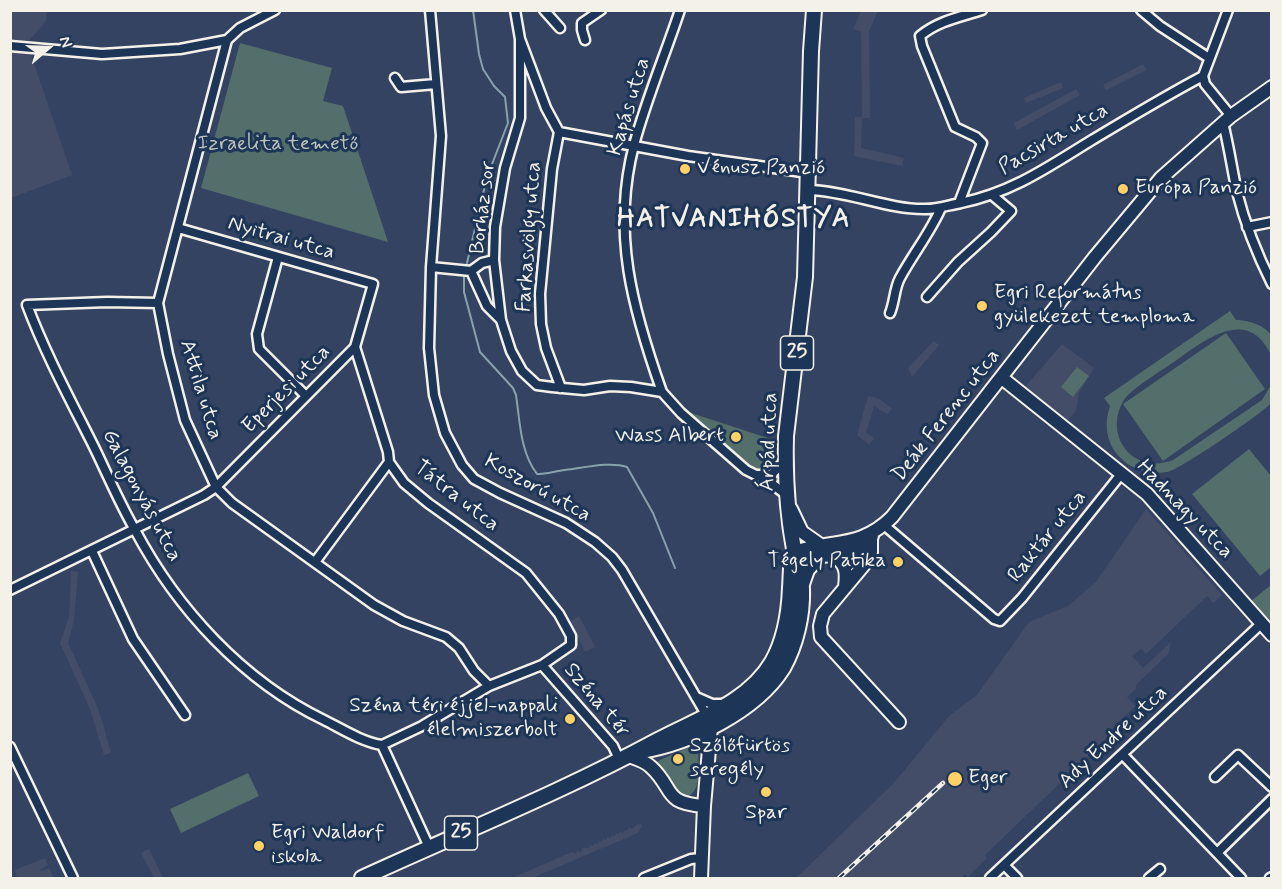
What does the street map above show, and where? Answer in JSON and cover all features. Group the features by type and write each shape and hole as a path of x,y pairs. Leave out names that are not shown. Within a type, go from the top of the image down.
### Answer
{"main road":[{"name":"Árpád utca","path":"794,552 786,461 805,277 814,10"},
{"name":"25","path":"362,879 630,756 709,722 728,718 756,696 783,667 800,618 802,587 800,567 794,552"},
{"name":"25","path":"630,756 656,748 709,722 756,682 771,663 788,619 790,566 794,552"}],"street":[{"path":"10,46 102,54 153,52 227,40 240,28 275,10"},
{"name":"Koszorú utca","path":"430,10 441,136 431,267 429,348 434,395 445,433 462,465 474,479 566,523 595,542 612,557 709,722"},
{"path":"515,10 520,39 546,108 559,132 688,156 808,173"},
{"path":"544,10 560,28"},
{"path":"585,40 582,23 602,10"},
{"name":"Kapás utca","path":"662,392 643,339 628,275 625,235 629,170 634,146 680,10"},
{"path":"959,203 982,143 976,137 955,128 920,36 944,21 982,10"},
{"path":"1141,10 1160,26 1209,58"},
{"path":"1228,10 1203,76 1205,84 1227,120 1237,191 1257,255 1272,284"},
{"name":"Borház sor","path":"520,39 520,118 505,168 495,227 494,260 501,320 511,351 522,372 537,385 561,388"},
{"name":"Attila utca","path":"227,40 158,303 185,420 216,487 232,503 374,605 403,621 446,637 459,648 474,671 489,686"},
{"name":"Pacsirta utca","path":"809,190 829,190 923,209 940,208 992,195 1031,178 1142,110 1203,76"},
{"path":"395,78 401,87 436,84"},
{"name":"Deák Ferenc utca","path":"870,536 884,525 1140,203 1184,156 1272,87"},
{"name":"Farkasvölgy utca","path":"559,132 552,169 540,294 541,324 546,348 561,388"},
{"path":"927,297 958,262 1011,211 992,195"},
{"path":"890,313 895,302 894,291 899,279 933,225 940,208"},
{"path":"1247,227 1272,222"},
{"name":"Nyitrai utca","path":"178,228 374,284 355,347"},
{"path":"278,257 257,334 259,349 306,396"},
{"path":"431,267 471,271 482,263 494,260"},
{"path":"471,271 487,306 501,320"},
{"name":"Galagonyás utca","path":"158,303 27,305 63,386 135,531 159,570 185,605 243,668 278,695 311,714 372,743 382,745"},
{"name":"Eperjesi utca","path":"10,590 135,531 216,487 355,347"},
{"name":"Tátra utca","path":"355,347 388,452 389,462 404,483 428,503 526,573 559,614 571,636 571,645"},
{"name":"Hadnagy utca","path":"1002,378 1147,494 1272,635"},
{"path":"561,388 584,390 610,386 662,392 681,413 727,455 788,501 802,532 821,552"},
{"path":"756,475 771,475 786,461"},
{"path":"315,562 389,462"},
{"name":"Raktár utca","path":"884,525 994,619 1000,621 1022,598 1122,473"},
{"path":"833,555 870,536 871,552 868,560 823,614 820,626 821,637 900,722"},
{"path":"802,587 808,570 821,552 852,546"},
{"path":"852,546 860,559 857,572"},
{"path":"794,552 808,547 833,555 843,561 847,572 844,587"},
{"path":"92,551 132,639 185,715"},
{"name":"Ady Endre utca","path":"990,879 1262,623"},
{"name":"Széna tér","path":"571,645 542,665 613,746 630,756"},
{"path":"429,847 382,745 422,726 489,686 542,665"},
{"path":"696,697 712,704 729,703"},
{"path":"702,879 709,722"},
{"path":"10,747 73,879"},
{"path":"652,768 650,760 656,748"},
{"path":"1123,755 1241,879"},
{"path":"1215,777 1238,755 1272,787"},
{"path":"630,756 652,768 672,797 687,805 704,806"},
{"path":"1216,853 1272,799"},
{"path":"644,879 691,859 702,858"},
{"path":"1004,865 1017,879"},
{"path":"1149,879 1160,869"}],"shaded area":[{"path":"11,11 47,11 46,21 27,43 72,175 11,198"},
{"path":"861,11 878,11 869,31 870,118 862,118 861,148 904,158 902,166 854,156 855,117 862,117 861,32 853,29"},
{"path":"1143,64 1146,70 1106,90 1103,85"},
{"path":"1061,82 1063,88 1026,103 1024,98"},
{"path":"1076,89 1080,95 1017,130 1014,123"},
{"path":"934,341 939,345 912,377 908,368"},
{"path":"1062,344 1094,368 1079,393 1076,411 1067,422 1025,387"},
{"path":"868,396 880,399 892,409 887,414 874,406 866,433 874,438 869,445 857,435"},
{"path":"1146,509 1222,595 1213,603 1207,596 1146,654 1141,649 1132,656 1143,668 1171,642 1168,654 1127,697 1135,706 1109,732 1108,737 985,855 987,858 968,877 965,874 961,878 796,878 894,783 949,716 977,695 1029,622 1068,606 1096,582"},
{"path":"71,571 78,572 74,620 68,643 103,724 111,753 104,755 90,709 60,643 69,617"},
{"path":"579,616 595,647 585,652 570,621"},
{"path":"638,824 642,825 638,833 532,878 512,878 572,852 576,854 577,851 581,852 582,848 589,848 590,845 598,844 603,839 611,838 616,833 623,833 629,827 632,829"},
{"path":"149,849 163,878 154,878 141,853"},
{"path":"45,858 48,865 40,870 49,868 54,878 17,878 15,870"}],"green space":[{"name":"Izraelita temető","path":"240,43 332,68 323,101 343,106 388,242 201,188"},
{"path":"1230,311 1236,320 1255,324 1268,331 1272,339 1271,355 1261,340 1249,332 1237,329 1209,338 1148,379 1126,397 1119,410 1117,424 1119,437 1124,448 1144,462 1158,463 1173,460 1262,400 1271,385 1270,404 1219,441 1167,472 1153,473 1127,464 1113,449 1108,438 1107,425 1110,406 1104,398"},
{"path":"1226,333 1265,389 1163,461 1123,404"},
{"path":"1077,367 1089,376 1073,397 1061,387"},
{"path":"682,410 774,440 767,472 755,472 745,466"},
{"path":"1249,449 1271,476 1271,567 1260,576 1192,494"},
{"path":"1271,585 1271,626 1251,601"},
{"path":"691,746 698,749 698,779 693,792 681,799 655,764"},
{"path":"248,773 259,796 181,833 170,809"}],"waterway":[{"path":"467,263 487,177 508,123 505,97 494,86 483,69 473,10"},
{"path":"464,277 464,292 480,352 513,388 524,446 537,474 604,465 627,467 653,513 675,568"}],"railway":[{"path":"839,878 943,783"}],"place":[{"name":"Vénusz Panzió","path":"685,169"},
{"name":"Európa Panzió","path":"1123,189"},
{"name":"Egri Református gyülekezet temploma","path":"982,306"},
{"name":"Wass Albert","path":"736,437"},
{"name":"Tégely Patika","path":"898,562"},
{"name":"Széna téri éjjel-nappali élelmiszerbolt","path":"570,719"},
{"name":"Szőlőfürtös seregély","path":"678,759"},
{"name":"Eger","path":"955,779"},
{"name":"Spar","path":"766,792"},
{"name":"Egri Waldorf iskola","path":"259,846"}],"district":[{"name":"HATVANIHÓSTYA","path":"734,220"}]}
